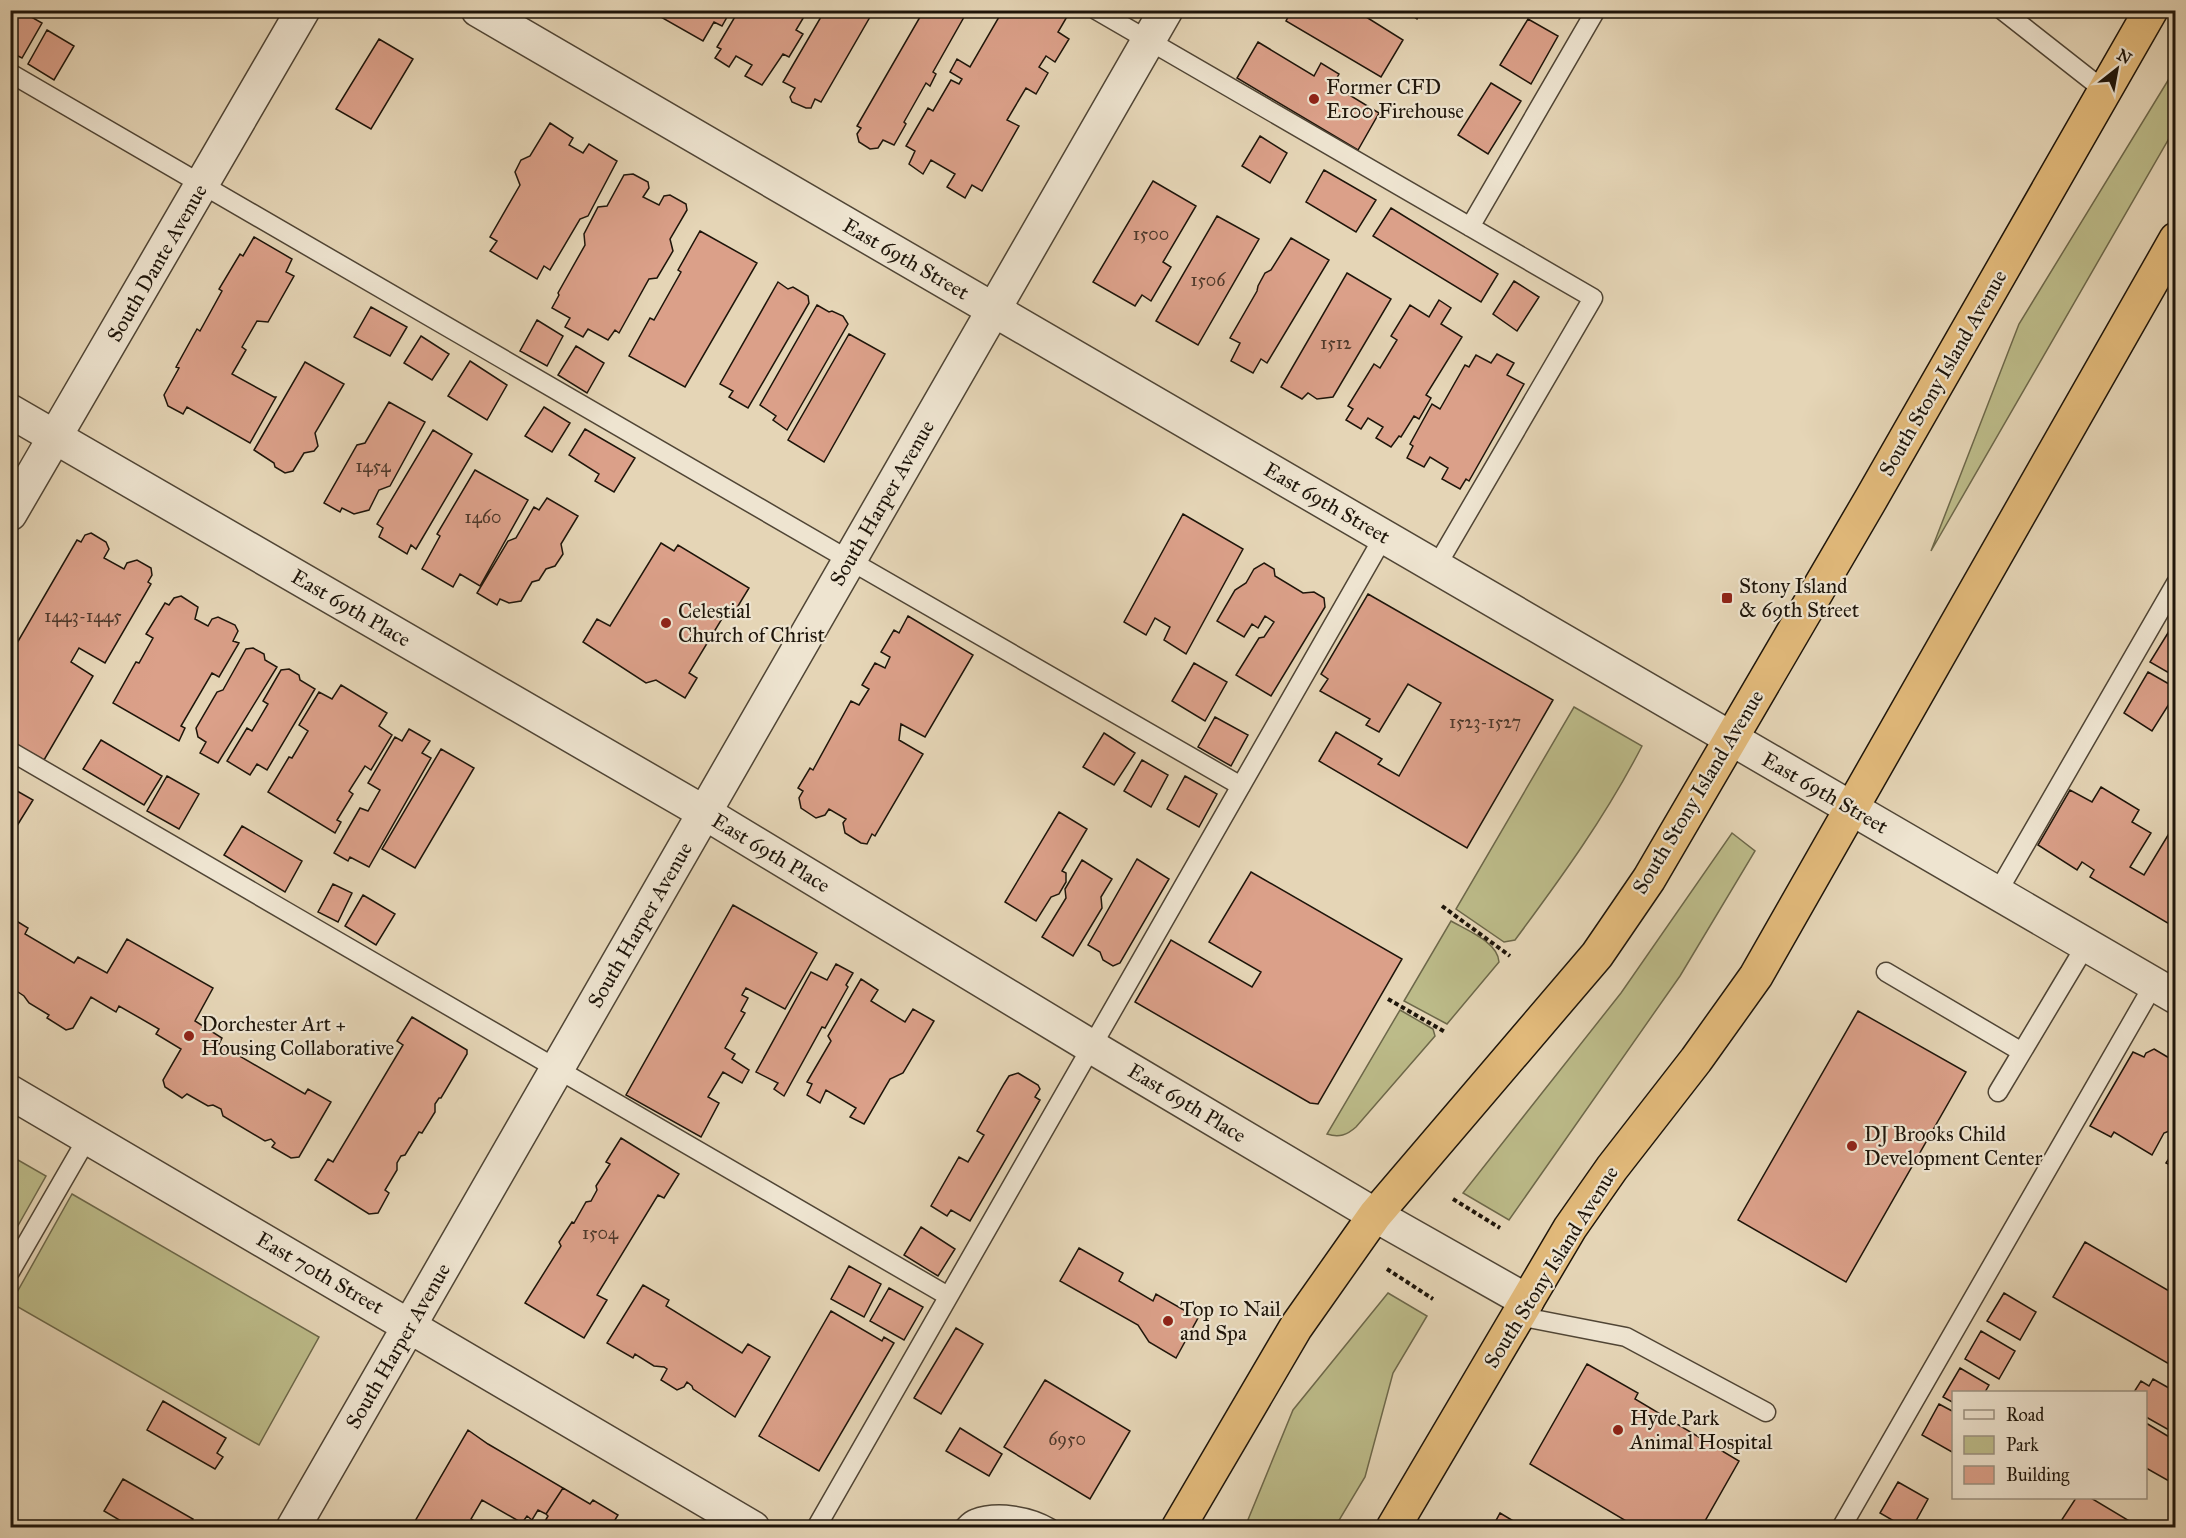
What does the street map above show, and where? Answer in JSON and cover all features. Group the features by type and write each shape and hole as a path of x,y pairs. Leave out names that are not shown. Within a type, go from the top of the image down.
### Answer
{"highway":[{"name":"South Stony Island Avenue","path":"1178,1527 1296,1327 1375,1215 1597,955 1649,879 1865,510 2151,10"},
{"name":"South Stony Island Avenue","path":"1393,1527 1570,1228 1612,1167 1696,1060 1756,976 2175,239"}],"street":[{"name":"South Dante Avenue","path":"10,514 303,10"},
{"name":"East 69th Street","path":"478,10 2165,990"},
{"name":"South Harper Avenue","path":"293,1527 1166,10"},
{"name":"East 69th Place","path":"10,411 705,813 1375,1215 1523,1308"},
{"name":"East 70th Street","path":"10,1092 409,1326 737,1524"}],"lane":[{"path":"1096,10 1593,297 1436,567"},
{"path":"1470,227 1596,10"},
{"path":"2002,10 2105,91"},
{"path":"10,73 1241,786"},
{"path":"816,1527 1384,536"},
{"path":"1997,893 2175,583"},
{"path":"10,751 948,1296"},
{"path":"1998,1092 2086,945"},
{"path":"1886,972 2022,1052"},
{"path":"1841,1527 2165,990"},
{"path":"10,1272 88,1137"},
{"path":"1523,1308 1626,1337 1766,1412"},
{"path":"963,1527 973,1519 993,1516 1016,1516 1050,1527"}],"path":[{"path":"1442,906 1510,956"},
{"path":"1388,999 1445,1032"},
{"path":"1453,1199 1500,1228"},
{"path":"1387,1269 1433,1299"}],"green space":[{"path":"2175,69 2175,128 1931,551 2019,324"},
{"path":"1574,707 1642,746 1598,822 1566,870 1515,940 1504,942 1456,909"},
{"path":"1732,833 1755,851 1680,976 1509,1220 1463,1193 1621,993"},
{"path":"1451,921 1473,933 1493,948 1499,962 1447,1024 1404,1001"},
{"path":"1400,1010 1433,1029 1435,1036 1356,1127 1343,1135 1327,1134"},
{"path":"11,1156 46,1176 11,1238"},
{"path":"72,1194 319,1337 259,1445 11,1303"},
{"path":"1388,1293 1427,1316 1393,1373 1365,1477 1335,1527 1245,1527 1293,1410"}],"building":[{"path":"10,10 19,10 42,23 22,58 10,52"},
{"path":"662,10 731,10 722,26 714,22 703,41 659,16"},
{"path":"739,10 808,10 796,30 803,34 789,57 783,54 762,85 745,76 752,65 736,56 729,67 715,58 721,49 717,47"},
{"path":"825,10 874,10 821,102 815,99 811,108 806,108 792,102 790,97 795,88 783,82"},
{"path":"924,10 968,10 933,72 936,74 930,86 926,83 894,145 883,140 878,148 870,149 859,142 857,134 861,128 857,126"},
{"path":"1003,10 1059,10 1068,15 1058,32 1069,39 1055,62 1046,56 1039,67 1048,73 1036,94 1026,88 1007,120 1019,126 982,191 972,185 965,198 947,187 955,174 931,160 923,174 909,164 915,151 906,146 928,108 933,111 951,80 959,84 962,79 950,72 957,59 970,67"},
{"path":"1292,10 1355,10 1403,40 1381,77 1286,21"},
{"path":"1404,10 1422,10 1417,19"},
{"path":"1528,19 1558,36 1531,84 1500,65"},
{"path":"47,30 74,46 54,80 28,64"},
{"path":"379,39 413,59 371,129 336,109"},
{"name":"Former CFD E100 Firehouse","path":"1258,42 1314,76 1321,63 1339,74 1333,85 1379,113 1358,150 1237,78"},
{"path":"1491,83 1521,101 1488,154 1458,135"},
{"path":"550,123 573,138 569,145 583,153 589,144 617,161 588,216 580,219 550,270 544,266 537,279 490,251 497,241 490,237 520,185 515,172 521,160 530,156"},
{"path":"1260,136 1287,153 1270,183 1242,166"},
{"path":"1324,170 1376,200 1356,232 1306,202"},
{"path":"633,174 648,182 649,188 643,197 659,205 664,196 670,195 686,204 687,210 670,239 673,251 657,278 649,279 619,333 615,330 608,340 588,329 583,337 565,327 570,318 552,308 585,245 584,234 598,207 607,206 624,175"},
{"path":"1153,181 1196,206 1163,262 1171,267 1151,301 1142,295 1135,306 1093,282"},
{"path":"1391,208 1498,274 1481,302 1373,236"},
{"path":"1217,216 1259,239 1198,345 1156,321"},
{"path":"700,231 757,263 685,387 629,356 650,318 654,320 681,272 678,270"},
{"path":"254,237 292,259 286,272 294,276 268,322 257,321 242,347 246,350 232,374 276,397 250,443 187,407 183,414 168,406 164,395 197,329 200,331 222,291 219,289 240,254 243,256"},
{"path":"1291,238 1329,260 1267,363 1261,359 1253,373 1231,361 1240,343 1230,338 1265,273 1271,270"},
{"path":"1347,273 1391,299 1333,397 1317,399 1308,393 1302,399 1281,387"},
{"path":"1514,281 1539,297 1517,331 1493,314"},
{"path":"778,282 788,289 793,287 808,296 809,303 748,408 729,397 733,391 720,384"},
{"path":"1439,300 1451,308 1441,324 1462,337 1426,395 1431,398 1419,419 1414,416 1401,437 1399,436 1391,447 1376,438 1383,427 1368,418 1361,429 1346,420 1353,409 1348,406 1374,364 1380,368 1397,340 1391,336 1410,305 1429,317"},
{"path":"817,305 843,316 848,324 787,430 773,420 776,416 760,405"},
{"path":"371,307 407,327 390,356 354,337"},
{"path":"537,320 563,336 547,366 520,351"},
{"path":"849,334 885,354 824,462 788,440"},
{"path":"421,336 449,354 432,380 404,363"},
{"path":"576,346 604,363 587,393 558,375"},
{"path":"1497,354 1514,363 1507,375 1524,384 1469,481 1466,479 1460,489 1442,479 1448,468 1430,457 1424,467 1407,458 1413,446 1410,444 1432,404 1440,409 1465,365 1469,367 1476,355 1491,363"},
{"path":"470,361 507,385 487,420 448,396"},
{"path":"305,362 344,384 315,433 318,446 314,451 304,453 293,471 285,473 254,450"},
{"path":"389,402 425,422 390,486 379,490 369,510 354,514 342,508 340,512 324,503 357,445 365,443"},
{"path":"544,407 570,423 552,452 525,436"},
{"path":"585,429 635,458 614,492 595,481 599,474 569,455"},
{"path":"433,430 472,454 416,549 411,545 407,554 379,537 383,528 377,524"},
{"path":"475,470 528,500 480,586 460,574 453,587 422,569 440,536 437,534"},
{"path":"547,498 578,516 561,544 563,554 555,566 546,569 539,580 532,582 521,601 509,603 500,599 497,605 477,593 508,541 516,538 534,507 539,510"},
{"path":"1183,514 1243,549 1186,654 1164,640 1170,627 1155,618 1146,635 1124,622"},
{"path":"91,533 106,542 109,549 104,558 124,569 127,563 137,560 151,568 152,575 148,582 151,584 105,663 79,648 71,662 93,676 44,760 10,741 10,680 14,673 10,671 10,655 77,540 81,542 85,535"},
{"name":"Celestial Church of Christ","path":"661,543 674,551 678,545 749,588 732,616 726,612 689,673 697,678 685,698 656,680 646,683 583,642 597,619 610,626"},
{"path":"1264,563 1274,569 1275,576 1303,593 1314,592 1324,598 1325,607 1271,696 1236,675 1259,638 1264,637 1274,622 1265,616 1258,628 1252,624 1244,637 1217,621 1235,590 1246,583 1254,569"},
{"path":"1368,594 1553,700 1467,848 1319,761 1336,732 1382,759 1378,764 1399,776 1441,703 1408,684 1379,732 1366,725 1370,719 1320,691 1328,679 1321,674"},
{"path":"181,596 198,607 195,619 208,626 212,619 218,617 235,625 238,631 233,641 239,643 219,677 212,673 181,726 185,728 179,741 113,703 136,662 139,663 153,638 146,634 165,603 169,605 174,598"},
{"path":"908,616 973,655 925,737 901,724 899,740 923,754 875,836 872,834 867,844 861,843 845,833 843,823 846,819 829,809 825,815 816,818 801,808 799,798 803,791 798,788 810,768 813,770 851,701 859,705 869,689 862,685 875,663 885,668 890,657 881,652 894,630 899,633"},
{"path":"2176,620 2176,677 2150,662"},
{"path":"253,648 264,654 265,660 277,667 218,763 200,753 206,742 198,737 196,728 217,692 223,690 246,649"},
{"path":"1194,663 1227,682 1205,721 1172,701"},
{"path":"289,669 299,675 300,680 315,689 267,770 257,764 250,775 227,761 247,728 252,731 268,704 263,701 281,670"},
{"path":"2148,672 2176,688 2176,693 2152,731 2124,713"},
{"path":"341,685 387,713 379,726 392,735 371,770 365,766 349,791 353,794 337,820 341,822 335,833 268,792 308,731 299,725 319,692 332,699"},
{"path":"1215,717 1248,735 1231,766 1198,747"},
{"path":"409,729 430,741 422,753 431,758 369,867 350,857 348,861 334,853 360,808 368,811 380,790 368,783 395,737 402,741"},
{"path":"1104,733 1135,753 1114,785 1083,767"},
{"path":"101,740 162,776 144,805 83,769"},
{"path":"441,749 474,768 415,868 382,849"},
{"path":"1142,760 1168,775 1151,807 1124,791"},
{"path":"167,776 199,794 179,829 147,811"},
{"path":"1185,776 1217,794 1199,827 1167,809"},
{"path":"10,787 33,800 10,837"},
{"path":"2101,787 2139,810 2132,822 2151,833 2130,867 2144,875 2176,822 2176,928 2090,877 2094,870 2082,862 2077,870 2038,845 2070,790 2092,802"},
{"path":"1059,812 1087,829 1062,871 1066,873 1066,882 1059,894 1051,897 1036,921 1005,902"},
{"path":"242,826 302,861 285,892 224,855"},
{"path":"1137,859 1169,879 1120,963 1113,966 1103,960 1100,952 1088,945"},
{"path":"1082,860 1112,879 1101,897 1102,908 1073,956 1042,937 1066,898 1065,889"},
{"path":"1251,872 1402,959 1318,1104 1310,1103 1135,1002 1171,940 1252,987 1261,972 1209,942"},
{"path":"333,884 352,893 338,922 318,912"},
{"path":"363,895 395,914 376,945 345,926"},
{"path":"733,905 817,953 785,1009 746,988 742,995 748,998 741,1011 745,1013 725,1048 735,1054 732,1059 749,1070 742,1083 723,1072 708,1097 719,1103 701,1137 626,1095"},
{"name":"Dorchester Art + Housing Collaborative","path":"10,917 28,928 25,934 74,963 78,957 107,973 127,939 213,988 195,1021 222,1038 219,1044 305,1094 308,1089 331,1102 299,1157 291,1158 272,1147 275,1143 271,1139 265,1141 223,1116 221,1109 213,1105 208,1106 187,1094 182,1098 165,1087 163,1080 181,1049 156,1034 159,1029 119,1006 116,1012 91,997 73,1028 66,1030 47,1018 49,1015 29,1003 24,996 18,992 13,994 10,992"},
{"path":"836,964 853,973 846,985 848,987 825,1028 822,1027 784,1096 774,1089 778,1083 756,1072 811,972 827,980"},
{"path":"861,979 878,990 871,1001 905,1022 913,1009 934,1021 903,1073 890,1079 864,1124 850,1117 856,1108 826,1090 820,1103 807,1095 812,1084 807,1082 831,1041 828,1036"},
{"name":"DJ Brooks Child Development Center","path":"1858,1011 1966,1072 1846,1282 1738,1220"},
{"path":"412,1017 467,1050 467,1054 441,1098 435,1104 435,1112 422,1133 419,1132 405,1155 401,1156 397,1163 397,1170 385,1190 389,1193 378,1213 369,1214 315,1180 328,1159 333,1162 403,1045 397,1041"},
{"path":"2154,1049 2176,1062 2176,1133 2174,1129 2164,1133 2152,1155 2114,1132 2111,1137 2090,1126 2133,1052 2144,1057 2146,1053"},
{"path":"1018,1073 1038,1085 1040,1089 1035,1097 1040,1100 970,1221 951,1210 947,1216 931,1206 959,1157 968,1162 984,1135 977,1131 1009,1076"},
{"path":"621,1138 679,1174 664,1198 658,1195 597,1295 607,1300 584,1338 525,1303 561,1246 559,1242 572,1222 574,1223 586,1202 591,1201 597,1190 596,1186 610,1164 606,1162"},
{"path":"2176,1148 2176,1168 2166,1163"},
{"path":"921,1227 955,1249 938,1276 904,1255"},
{"path":"2085,1242 2176,1295 2176,1368 2053,1297"},
{"path":"1079,1248 1123,1273 1119,1281 1153,1301 1156,1294 1198,1318 1176,1358 1149,1342 1138,1325 1060,1281"},
{"path":"849,1266 881,1284 864,1317 831,1299"},
{"path":"643,1285 669,1300 666,1306 742,1353 748,1344 770,1357 735,1417 693,1389 687,1382 684,1387 677,1390 661,1380 667,1369 664,1367 654,1366 635,1354 633,1358 607,1343"},
{"path":"889,1288 923,1307 904,1340 870,1321"},
{"path":"2004,1293 2036,1312 2020,1340 1987,1321"},
{"path":"831,1311 882,1341 884,1337 894,1343 819,1471 759,1436"},
{"path":"956,1328 983,1344 941,1414 914,1398"},
{"path":"1981,1331 2015,1351 1999,1379 1965,1359"},
{"name":"Hyde Park Animal Hospital","path":"1587,1364 1638,1393 1635,1399 1739,1461 1701,1528 1638,1528 1530,1464"},
{"path":"1960,1368 1989,1385 1986,1391 1952,1391 1952,1402 1943,1397"},
{"path":"2153,1379 2176,1392 2176,1434 2147,1418 2147,1391 2135,1391 2141,1381 2149,1386"},
{"path":"1045,1380 1130,1431 1090,1499 1004,1447"},
{"path":"163,1401 226,1438 217,1453 223,1457 215,1469 147,1430"},
{"path":"1939,1404 1952,1411 1952,1452 1922,1435"},
{"path":"2147,1424 2176,1441 2176,1485 2147,1469"},
{"path":"960,1428 1002,1454 989,1476 946,1451"},
{"path":"468,1430 563,1488 546,1514 538,1510 532,1520 527,1516 522,1523 482,1500 471,1519 485,1528 411,1528"},
{"path":"123,1479 193,1519 188,1528 133,1528 104,1511"},
{"path":"1898,1482 1928,1499 1912,1528 1906,1528 1880,1513"},
{"path":"563,1488 590,1504 593,1500 618,1515 610,1528 541,1528 548,1516 546,1514"},
{"path":"2075,1499 2093,1499 2141,1528 2072,1528 2061,1521"},
{"path":"1500,1513 1525,1528 1492,1528"}],"place":[{"name":"Former CFD E100 Firehouse","path":"1314,99"},
{"name":"Stony Island & 69th Street","path":"1727,598"},
{"name":"Celestial Church of Christ","path":"666,623"},
{"name":"Dorchester Art + Housing Collaborative","path":"189,1036"},
{"name":"DJ Brooks Child Development Center","path":"1852,1146"},
{"name":"Top 10 Nail and Spa","path":"1168,1321"},
{"name":"Hyde Park Animal Hospital","path":"1618,1430"}]}
